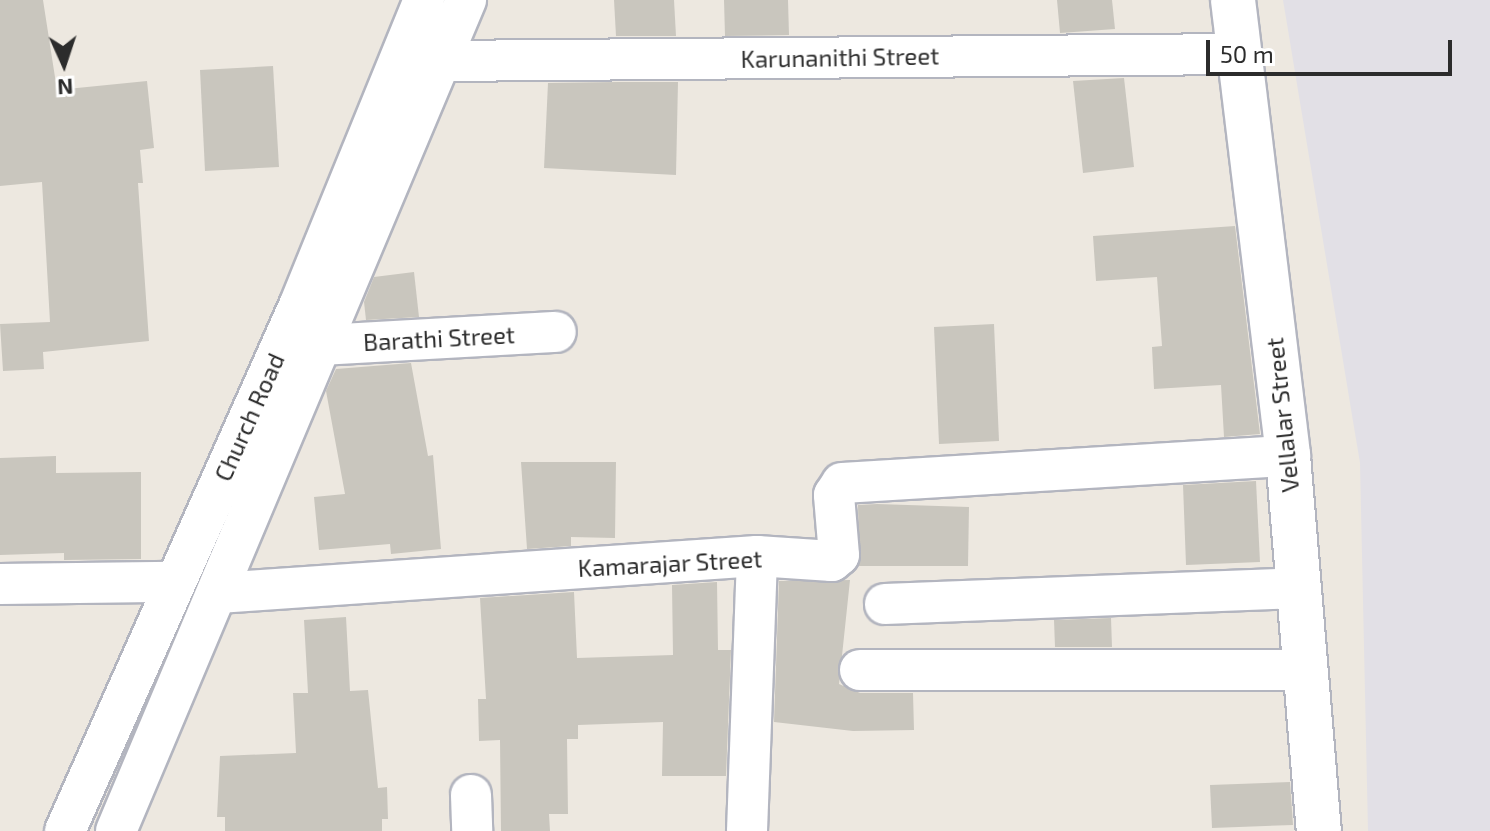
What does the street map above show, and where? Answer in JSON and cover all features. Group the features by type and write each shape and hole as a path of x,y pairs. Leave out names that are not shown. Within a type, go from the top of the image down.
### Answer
{"street":[{"name":"Church Road","path":"65,831 299,306 424,0"},
{"name":"Church Road","path":"116,831 466,0"},
{"name":"Vellalar Street","path":"1233,0 1288,456 1319,831"},
{"name":"Karunanithi Street","path":"439,61 1240,54"},
{"name":"Barathi Street","path":"322,345 556,332"},
{"name":"Kamarajar Street","path":"218,593 757,556 836,559 834,495 842,483 1288,456"},
{"path":"747,831 757,556"},
{"path":"0,584 175,582"},
{"path":"885,604 1298,588"},
{"path":"860,670 1305,670"}],"shaded area":[{"path":"1283,0 1490,0 1490,831 1368,831 1360,463"}],"building":[{"path":"0,0 43,0 57,90 147,81 154,148 140,150 143,183 138,183 149,341 43,352 44,369 3,371 0,324 50,322 42,182 0,186"},
{"path":"614,0 674,0 676,36 616,36"},
{"path":"724,0 788,0 789,35 725,36"},
{"path":"1057,0 1112,0 1115,29 1060,33"},
{"path":"273,66 279,167 205,171 200,70"},
{"path":"1124,78 1134,167 1083,173 1073,81"},
{"path":"678,82 676,175 544,168 548,83"},
{"path":"1235,226 1260,434 1224,437 1221,385 1154,389 1152,347 1162,346 1157,277 1096,281 1093,236"},
{"path":"414,272 419,317 366,320 364,302 374,277"},
{"path":"994,324 999,441 939,444 934,327"},
{"path":"411,363 428,456 433,455 441,549 391,554 390,544 319,550 314,497 345,494 326,391 336,369"},
{"path":"56,456 56,473 141,472 141,559 64,560 64,553 0,555 0,458"},
{"path":"521,462 616,462 615,538 571,537 571,546 527,549"},
{"path":"1256,481 1260,562 1186,565 1183,485"},
{"path":"858,505 969,507 968,566 859,566"},
{"path":"850,580 839,684 860,693 913,693 914,730 853,731 774,722 779,581"},
{"path":"717,582 718,650 731,650 726,776 662,776 663,722 578,725 578,739 567,739 568,814 549,814 550,831 501,831 500,740 479,741 478,699 486,699 480,598 574,592 577,658 673,655 672,585"},
{"path":"346,617 350,691 368,690 378,788 387,787 388,819 382,819 382,831 225,831 225,817 217,817 220,756 296,753 293,693 308,693 304,620"},
{"path":"1111,618 1112,647 1055,647 1054,620"},
{"path":"1290,782 1293,825 1212,828 1210,785"}]}
